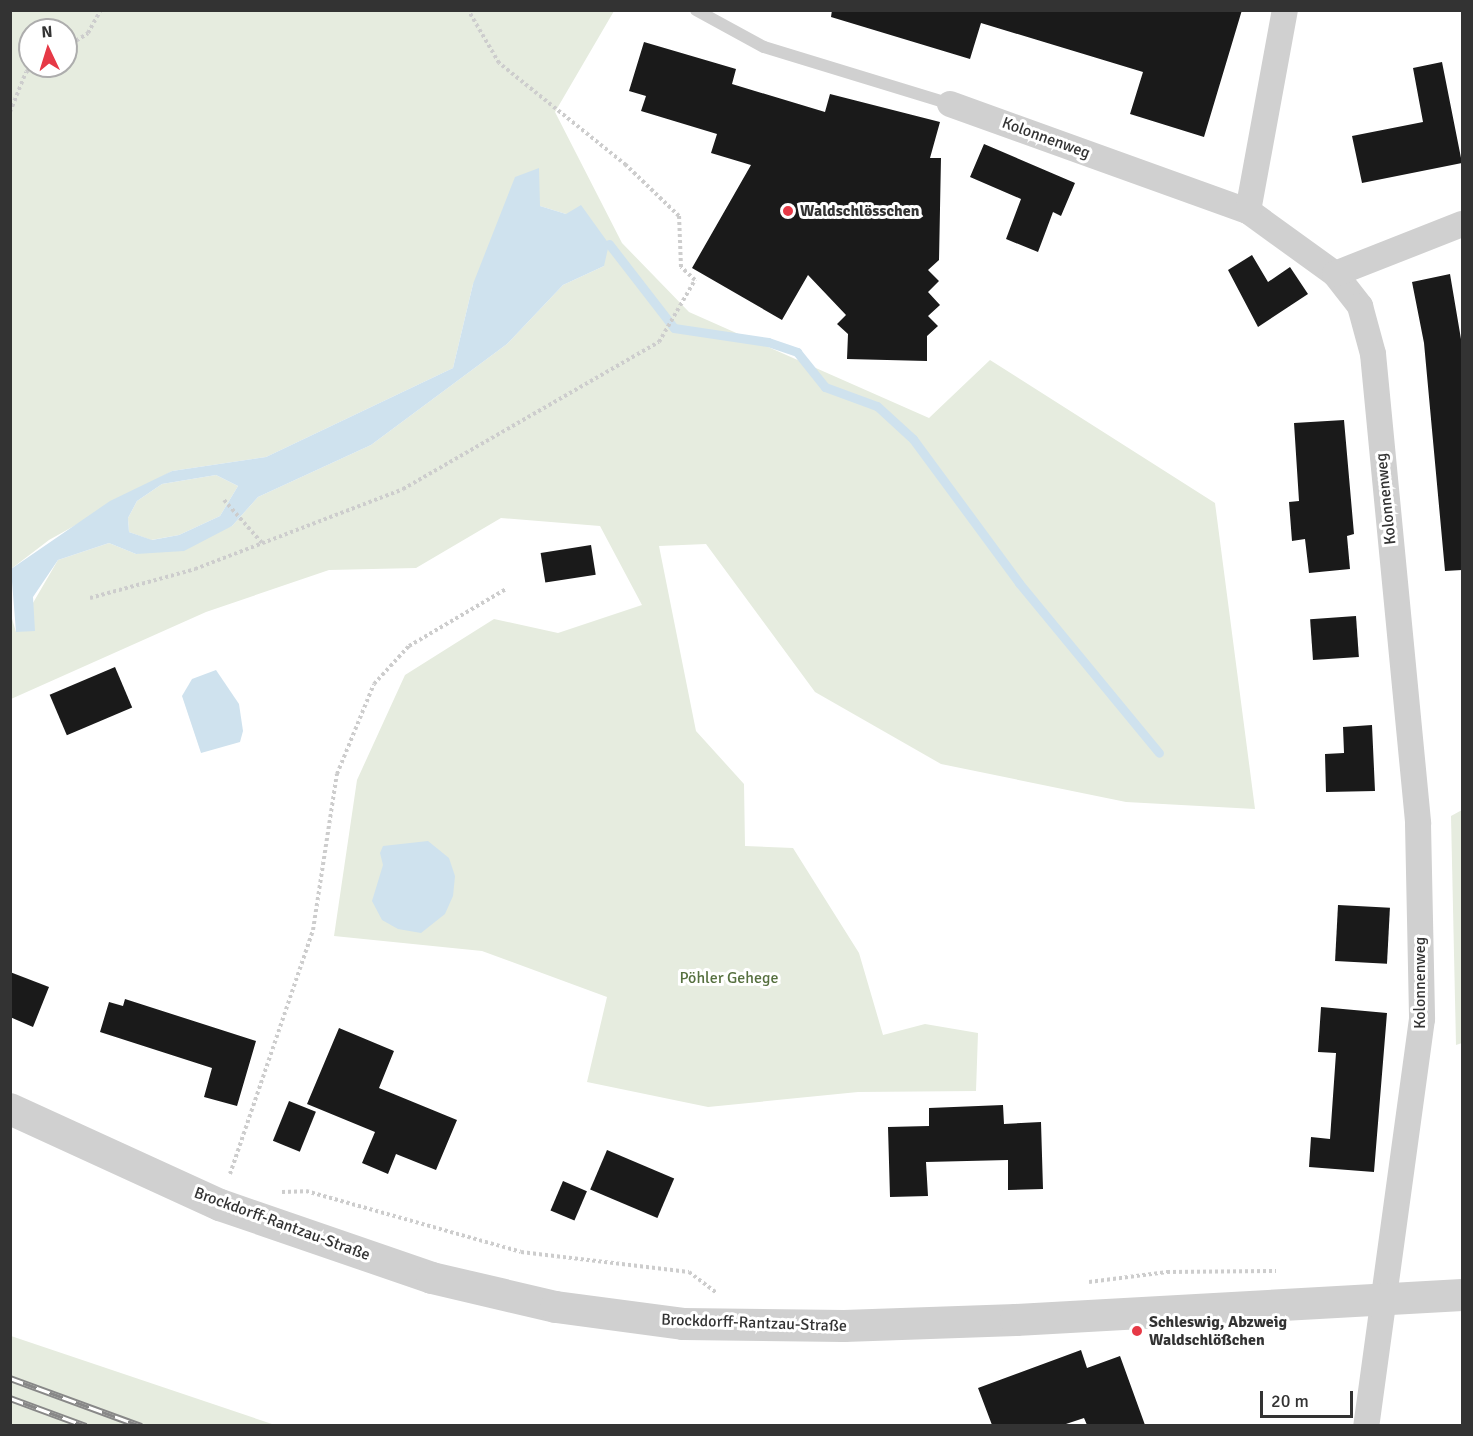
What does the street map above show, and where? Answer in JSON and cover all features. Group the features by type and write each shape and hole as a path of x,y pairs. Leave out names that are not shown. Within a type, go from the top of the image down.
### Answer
{"street":[{"path":"1248,211 1285,10"},
{"name":"Kolonnenweg","path":"950,104 1248,211 1335,274 1360,306 1372,354 1418,824 1422,1019 1366,1425"},
{"path":"1335,274 1462,224"},
{"name":"Brockdorff-Rantzau-Straße","path":"10,1109 220,1205 432,1278 555,1307 683,1324 844,1326 1462,1295"}],"lane":[{"name":"Kolonnenweg","path":"696,10 764,47 950,104"}],"path":[{"path":"78,39 88,33 101,10"},
{"path":"90,598 262,543 403,489 659,342 695,280 681,267 679,216 626,165 499,63 468,10"},
{"path":"10,112 24,78"},
{"path":"224,500 262,543"},
{"path":"229,1178 313,930 338,774 374,684 410,646 506,589"},
{"path":"218,1174 237,1182"},
{"path":"274,1192 306,1191 521,1252 689,1272 726,1299"},
{"path":"1085,1283 1167,1272 1290,1272"}],"green space":[{"name":"Pöhler Gehege","path":"11,11 614,11 555,112 622,243 689,312 929,418 990,360 1215,503 1255,809 1126,802 941,764 815,692 706,544 659,546 696,731 744,784 745,846 793,848 859,953 883,1035 925,1024 978,1033 976,1091 858,1092 708,1107 587,1082 607,997 482,951 334,936 357,780 405,675 494,619 558,633 642,605 600,526 501,518 416,568 329,570 206,612 11,699 10,612 16,632 58,560 109,543 136,554 232,526 258,497 371,445 507,344 563,285 604,266 566,214 540,206 473,284 453,368 266,457 172,471 49,540 11,569"},
{"path":"216,475 238,486 220,516 179,535 151,540 129,532 128,518 137,501 162,484"},
{"path":"1462,810 1462,1043 1456,1045 1451,816"},
{"path":"11,1336 275,1425 11,1425"}],"water":[{"path":"539,168 540,206 566,214 581,205 609,244 604,266 563,285 507,344 371,445 258,497 232,526 184,551 136,554 109,543 58,560 33,597 35,631 16,632 11,569 110,501 172,471 266,457 453,368 473,284 515,177","holes":["216,475 238,486 220,516 179,535 152,540 129,532 128,518 137,501 162,484"]},
{"path":"216,670 239,704 243,731 240,742 201,753 182,696 192,679"},
{"path":"428,841 449,858 455,876 453,896 445,914 421,933 398,929 382,920 372,901 383,865 380,853 383,846"}],"building":[{"path":"832,10 1242,10 1204,137 1130,114 1143,72 981,23 970,59 831,17"},
{"path":"644,42 736,69 732,84 825,112 830,94 940,122 930,158 941,158 939,260 928,270 939,281 928,292 940,305 928,316 938,326 927,336 927,361 847,359 848,334 837,324 846,315 808,275 782,320 692,268 751,165 711,153 717,134 641,111 646,96 629,91"},
{"path":"1442,62 1462,163 1362,183 1352,136 1423,122 1413,68"},
{"path":"984,144 1075,183 1061,216 1053,212 1038,252 1006,239 1021,199 970,177"},
{"path":"1252,255 1268,282 1290,267 1308,294 1258,327 1228,270"},
{"path":"1450,274 1462,345 1462,570 1445,571 1424,343 1412,282"},
{"path":"1344,420 1354,534 1347,536 1350,569 1309,573 1305,539 1292,541 1289,502 1299,501 1294,423"},
{"path":"591,545 596,575 545,583 541,553"},
{"path":"1356,616 1359,657 1313,660 1310,619"},
{"path":"115,667 132,708 67,735 50,695"},
{"path":"1372,725 1375,791 1326,792 1325,754 1344,753 1343,727"},
{"path":"1338,905 1390,908 1387,964 1335,961"},
{"path":"10,972 49,987 33,1027 10,1017"},
{"path":"125,999 256,1041 237,1106 204,1097 212,1068 100,1032 109,1002 123,1006"},
{"path":"1321,1007 1387,1013 1374,1172 1309,1167 1311,1137 1330,1139 1336,1053 1318,1052"},
{"path":"339,1028 394,1051 379,1088 457,1120 436,1170 396,1154 388,1174 362,1163 375,1132 307,1104"},
{"path":"289,1101 316,1112 300,1152 273,1141"},
{"path":"1003,1105 1004,1124 1041,1122 1043,1189 1008,1190 1008,1160 926,1162 928,1196 890,1197 888,1127 929,1126 929,1108"},
{"path":"607,1150 674,1179 657,1218 590,1190"},
{"path":"563,1181 587,1191 574,1221 550,1210"},
{"path":"1081,1350 1087,1368 1120,1356 1145,1425 1087,1425 1084,1418 1063,1425 992,1425 978,1388"}],"waterway":[{"path":"609,244 674,328 768,342 797,352 825,387 877,406 913,439 1019,583 1159,753"}],"railway":[{"path":"10,1378 141,1426"},
{"path":"10,1398 86,1426"}],"place":[{"name":"Waldschlösschen","path":"788,211"},
{"name":"Schleswig, Abzweig Waldschlößchen","path":"1137,1331"}]}
